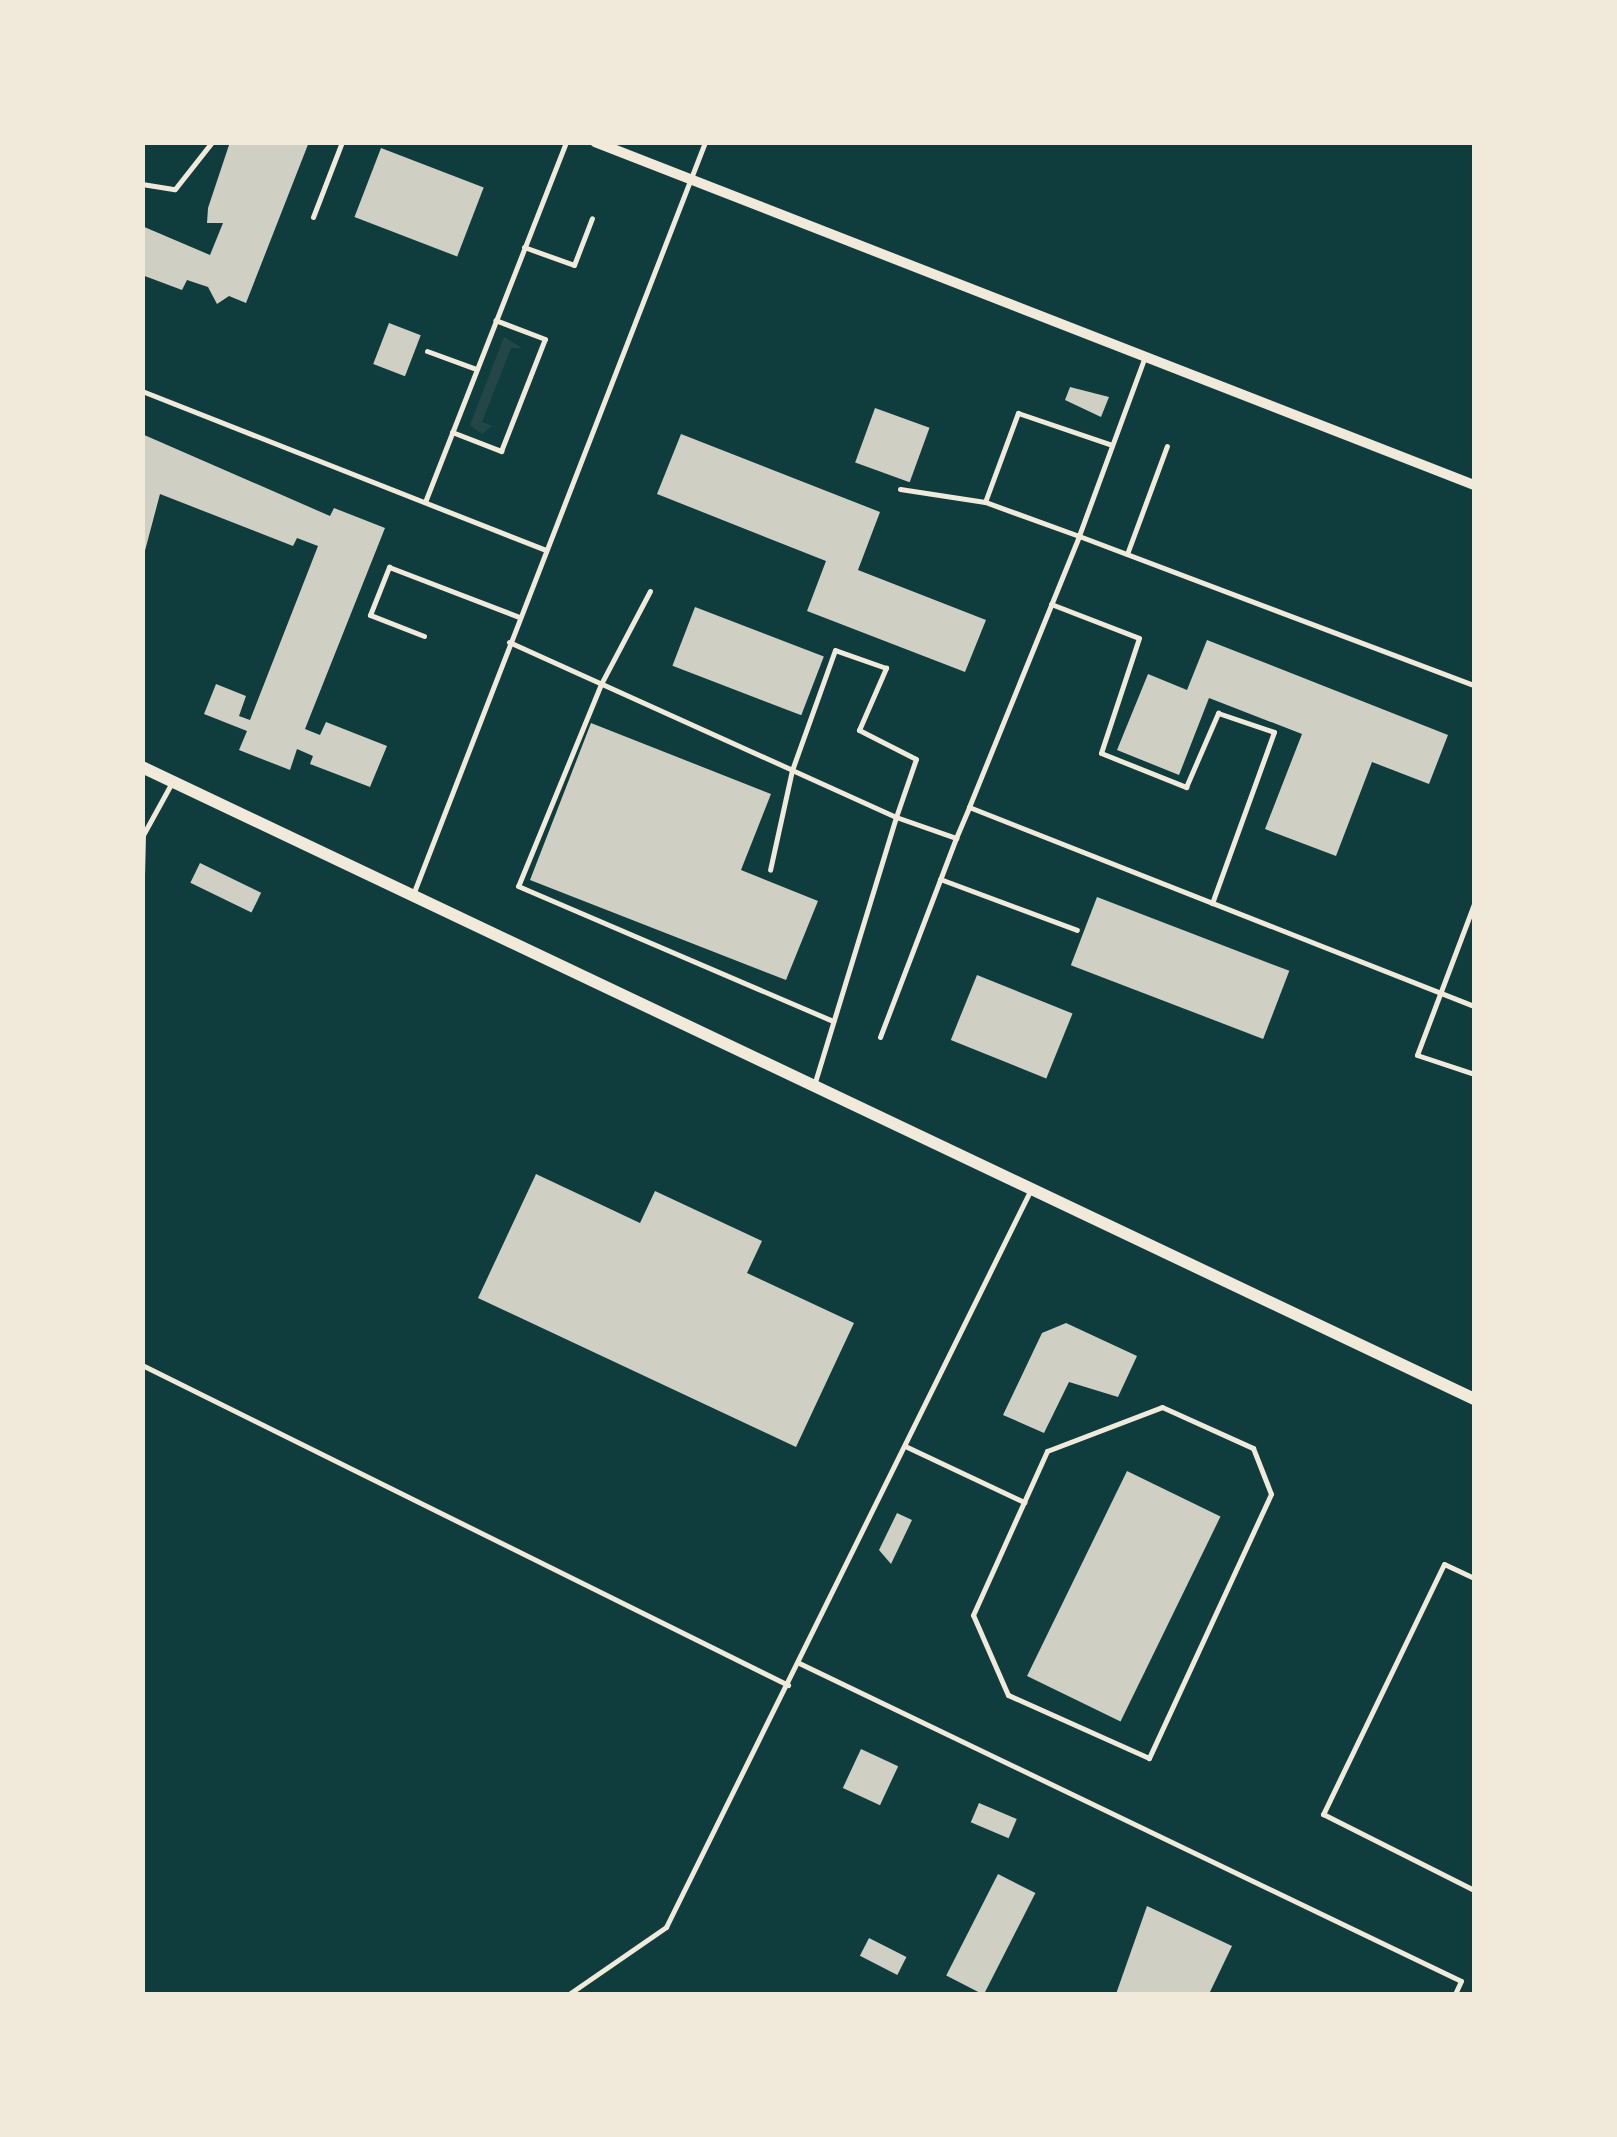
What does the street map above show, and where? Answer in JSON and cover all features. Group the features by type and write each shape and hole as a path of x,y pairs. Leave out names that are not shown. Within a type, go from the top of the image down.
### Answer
{"street":[{"path":"600,143 1474,485"},
{"path":"142,767 414,892 1474,1400"}],"lane":[{"path":"164,142 184,142"},
{"path":"142,184 176,189 212,142"},
{"path":"313,217 342,142"},
{"path":"424,502 566,142"},
{"path":"414,892 706,142"},
{"path":"524,247 574,265 592,218"},
{"path":"452,432 501,451 539,355 545,339 496,320"},
{"path":"427,351 476,369"},
{"path":"880,1037 1145,357"},
{"path":"142,391 545,550"},
{"path":"985,502 1018,413 1112,445"},
{"path":"1127,554 1167,446"},
{"path":"900,489 985,502 1474,685"},
{"path":"424,636 370,614 388,568 519,617"},
{"path":"650,591 601,684 518,886 833,1021"},
{"path":"1051,604 1139,638 1100,753 1186,787 1218,714 1274,732 1212,902"},
{"path":"509,642 896,818 956,838"},
{"path":"770,870 792,770 835,650 886,668 859,730 916,759 814,1085"},
{"path":"142,876 143,835 172,781"},
{"path":"968,807 1474,1006"},
{"path":"940,880 1077,930"},
{"path":"1474,904 1417,1055 1474,1074"},
{"path":"569,1994 666,1927 1031,1189"},
{"path":"142,1365 788,1685"},
{"path":"1162,1407 1253,1448 1271,1494 1148,1758 1008,1694 973,1615 1024,1502 1047,1450 1162,1407"},
{"path":"905,1446 1024,1502"},
{"path":"1474,1578 1444,1564 1322,1814 1474,1890"},
{"path":"799,1663 1461,1981 1455,1994"}],"shaded area":[{"path":"504,337 522,348 511,348 482,422 492,426 482,434 470,425"}],"building":[{"path":"230,142 309,142 246,303 229,296 217,304 208,287 187,280 182,290 142,275 142,226 210,255 223,223 207,223 208,208"},
{"path":"381,148 484,187 457,257 354,217"},
{"path":"389,323 421,335 405,376 373,364"},
{"path":"1070,387 1109,397 1101,417 1065,400"},
{"path":"875,408 930,428 910,482 855,463"},
{"path":"142,434 330,516 334,508 385,528 305,729 320,735 326,722 387,746 370,787 310,764 313,756 297,749 290,770 239,750 247,731 204,714 216,684 246,696 239,716 250,720 318,546 297,538 293,546 160,494 142,562"},
{"path":"681,434 880,512 858,570 986,620 965,672 807,611 826,561 657,494"},
{"path":"695,607 824,656 801,715 672,666"},
{"path":"1207,640 1448,735 1429,784 1372,762 1336,856 1265,829 1302,734 1209,698 1179,775 1117,750 1148,674 1187,690"},
{"path":"591,723 771,794 741,870 818,901 786,980 530,880"},
{"path":"200,863 261,893 251,913 190,883"},
{"path":"1097,897 1289,971 1263,1039 1071,965"},
{"path":"977,975 1072,1014 1046,1078 951,1040"},
{"path":"536,1174 640,1223 655,1191 762,1241 747,1273 854,1323 796,1447 478,1298"},
{"path":"1066,1323 1137,1356 1118,1397 1069,1382 1044,1433 1003,1415 1042,1333"},
{"path":"1127,1471 1220,1517 1121,1722 1027,1676"},
{"path":"897,1513 912,1520 891,1564 879,1550"},
{"path":"861,1749 898,1766 880,1805 843,1788"},
{"path":"979,1803 1017,1819 1009,1838 971,1822"},
{"path":"998,1874 1035,1893 984,1994 946,1976"},
{"path":"1147,1906 1232,1946 1209,1994 1116,1994"},
{"path":"869,1938 906,1957 897,1975 860,1956"}]}
